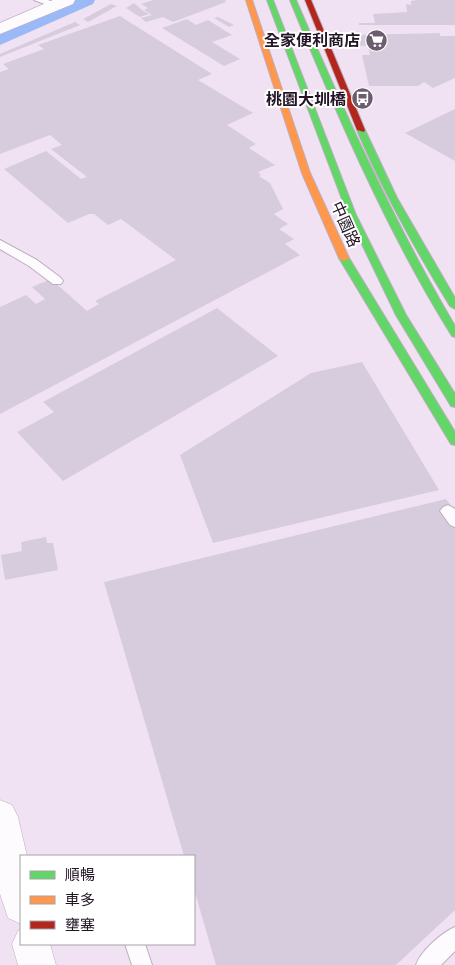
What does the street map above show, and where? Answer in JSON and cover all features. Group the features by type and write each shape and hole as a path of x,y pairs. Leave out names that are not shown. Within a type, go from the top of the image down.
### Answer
{"main road":[{"name":"中園路","path":"249,0 306,173 344,259 455,441"},
{"path":"270,0 352,214 401,315 455,403"},
{"path":"293,0 329,87 389,218 439,309 455,334"},
{"path":"308,0 369,150 421,251 455,306"}],"street":[{"path":"10,25 54,2"},
{"path":"0,817 20,901"},
{"path":"31,945 37,965"}],"lane":[{"path":"0,244 33,263 57,280"},
{"path":"426,965 455,937"},
{"path":"136,945 142,965"}],"building":[{"path":"153,0 225,0 226,2 173,22 163,17 146,22 141,18 152,15 144,10 148,8 141,4"},
{"path":"455,0 455,25 359,25 359,23 375,23 373,14 407,12 406,4 411,5 411,1"},
{"path":"134,3 149,14 140,17 126,8"},
{"path":"111,4 117,6 88,22 83,19"},
{"path":"120,16 212,74 198,80 253,113 227,125 256,144 249,148 275,165 258,172 261,175 259,176 270,183 283,209 274,214 288,224 279,229 294,239 285,244 300,255 0,414 0,307 26,295 36,304 45,299 32,287 51,279 87,311 99,304 95,301 176,260 121,219 108,225 94,214 89,214 68,223 4,169 46,151 81,179 87,177 51,149 62,145 50,135 0,154 0,72 9,69 3,64 44,49 38,45"},
{"path":"218,17 234,25 229,27 214,18"},
{"path":"187,19 196,25 208,20 232,35 212,42 240,59 224,66 162,28"},
{"path":"75,22 80,25 0,57 0,54"},
{"path":"440,33 440,36 455,36 455,78 433,88 424,82 418,86 369,86 362,55 370,55 368,46 358,46 358,35"},
{"path":"455,109 455,161 405,133"},
{"path":"217,308 278,356 63,481 17,432 54,412 43,402"},
{"path":"362,362 439,490 213,543 180,455 311,373"},
{"path":"446,499 455,511 455,910 396,965 216,965 195,892 195,855 184,855 104,582"},
{"path":"46,537 47,543 53,543 58,570 5,580 1,555 22,551 21,542"}],"waterway":[{"path":"0,40 87,0"}],"traffic: fast":[{"path":"270,0 352,215 401,315 455,403"},
{"path":"293,0 329,86 388,212 431,294 455,334"},
{"path":"361,130 404,220 455,306"},
{"path":"344,258 455,441"}],"traffic: slow":[{"path":"249,0 306,173 344,258"}],"traffic: jam":[{"path":"308,0 361,130"}],"place":[{"name":"全家便利商店","path":"376,40"},
{"name":"桃園大圳橋","path":"362,99"}]}
